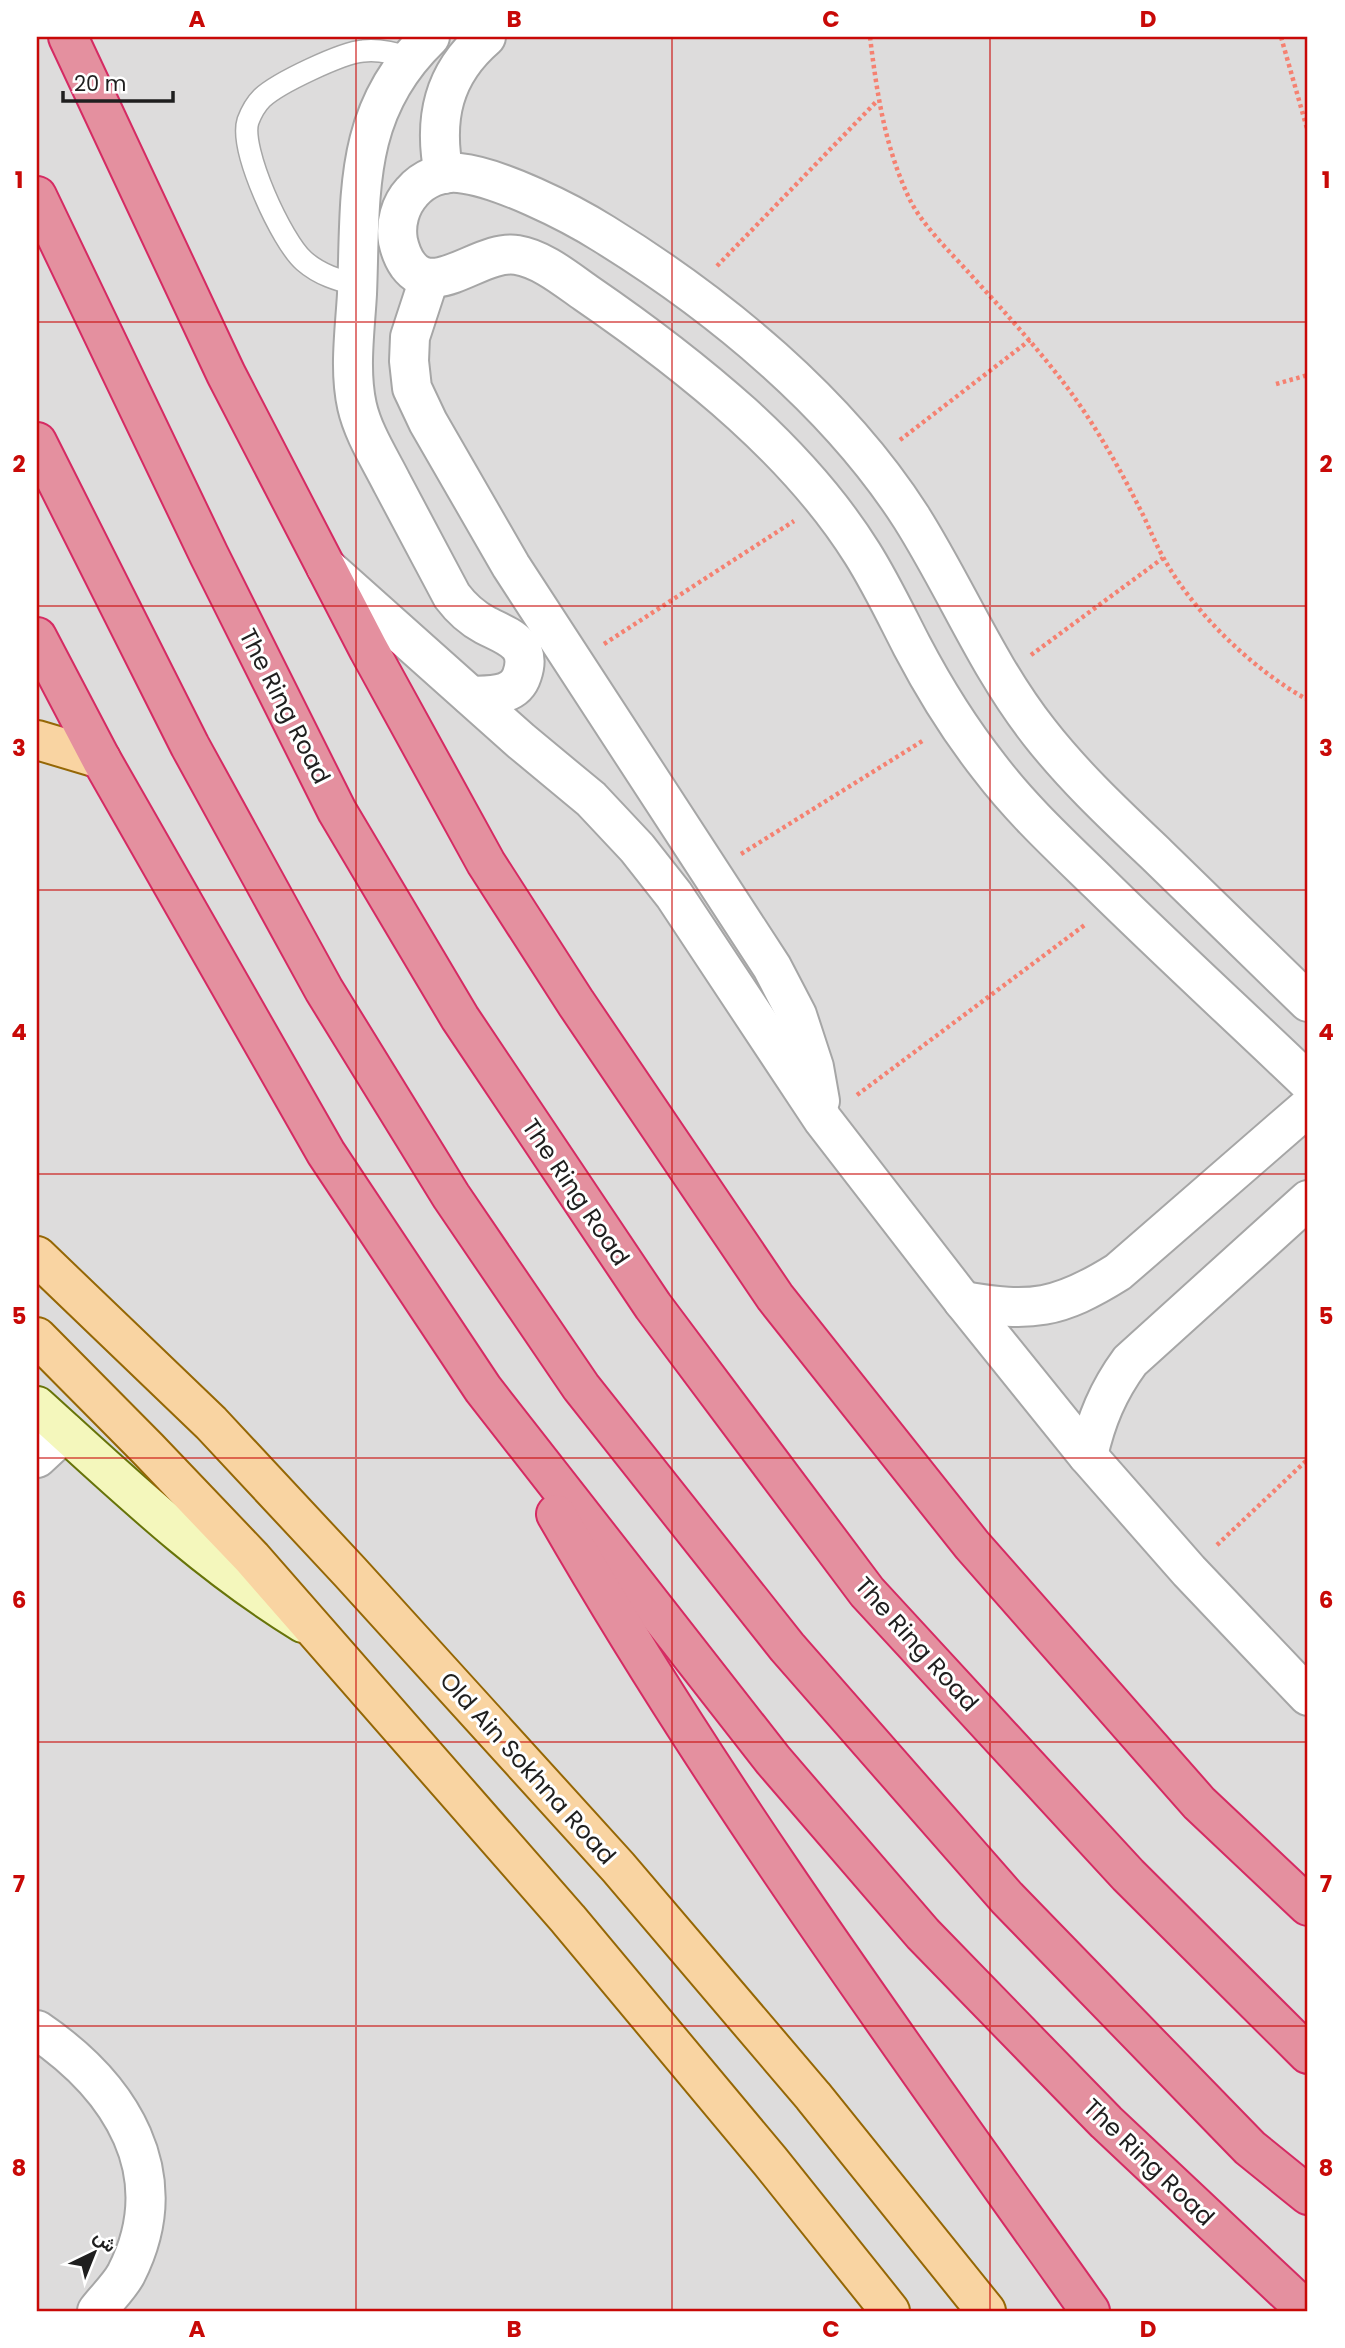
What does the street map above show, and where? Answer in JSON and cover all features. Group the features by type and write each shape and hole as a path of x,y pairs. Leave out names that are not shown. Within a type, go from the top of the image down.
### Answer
{"highway":[{"path":"68,37 226,373 369,650 486,863 576,1003 775,1297 972,1545 1199,1803 1308,1906"},
{"name":"The Ring Road","path":"37,196 209,555 337,811 460,1018 653,1306 867,1592 1128,1875 1308,2054"},
{"path":"37,442 190,746 324,990 451,1196 581,1387 787,1647 1007,1898 1250,2148 1308,2194"},
{"name":"The Ring Road","path":"37,637 101,759 326,1153 482,1388 773,1760 923,1934 1106,2122 1307,2311"},
{"path":"482,1388 607,1603 790,1886 1090,2311"}],"main road":[{"path":"37,740 101,759"},
{"name":"Old Ain Sokhna Road","path":"37,1256 211,1423 609,1858 813,2096 986,2311"},
{"path":"37,1337 252,1558 316,1631 568,1919 770,2161 890,2311"}],"street":[{"path":"444,174 439,147 439,120 446,94 456,70 473,48 486,37"},
{"path":"420,47 401,69 382,101 370,134 362,181 354,368 357,406 373,447 452,596 484,625 509,635 516,641 524,658 521,679 517,686 510,691 471,696"},
{"path":"1308,1002 1078,778 1037,730 1000,678 909,513 871,463 786,372 692,292 598,230 554,207 461,173 431,177 409,195 397,222 397,236 400,250 416,274 429,279 442,278 480,261 505,255 535,261 600,303 701,380 762,433 824,501 858,547 955,720 989,767 1034,820 1308,1082"},
{"path":"429,279 410,337 408,360 412,388 428,422 512,566 772,967 797,1015 814,1067 823,1120"},
{"path":"355,323 410,337"},
{"path":"326,567 591,799 637,848 674,895 823,1120 963,1301 1088,1456 1189,1571 1308,1696"},
{"path":"963,1301 1003,1308 1044,1306 1084,1294 1118,1272 1308,1107"},
{"path":"1088,1456 1102,1405 1130,1361 1308,1200"},
{"path":"37,1406 180,1535 223,1570 316,1631"},
{"path":"37,1458 65,1432"},
{"path":"37,2030 77,2063 110,2096 135,2137 146,2183 143,2231 126,2276 97,2311"}],"lane":[{"path":"357,285 335,280 315,270 290,246 250,157 246,132 248,120 262,98 272,90 334,59 363,51 395,53 420,47"}],"path":[{"path":"870,37 877,100 891,155 912,203 943,244 1030,340 1062,380 1118,466 1163,558 1191,599 1225,636 1263,669 1308,700"},
{"path":"1281,37 1308,132"},
{"path":"692,292 877,100"},
{"path":"871,463 1030,340"},
{"path":"1276,384 1308,375"},
{"path":"574,663 824,501"},
{"path":"1000,678 1163,558"},
{"path":"711,873 955,720"},
{"path":"823,1120 1117,901"},
{"path":"1189,1571 1308,1459"}],"shaded area":[{"path":"37,37 1308,37 1308,2311 37,2311"}]}
